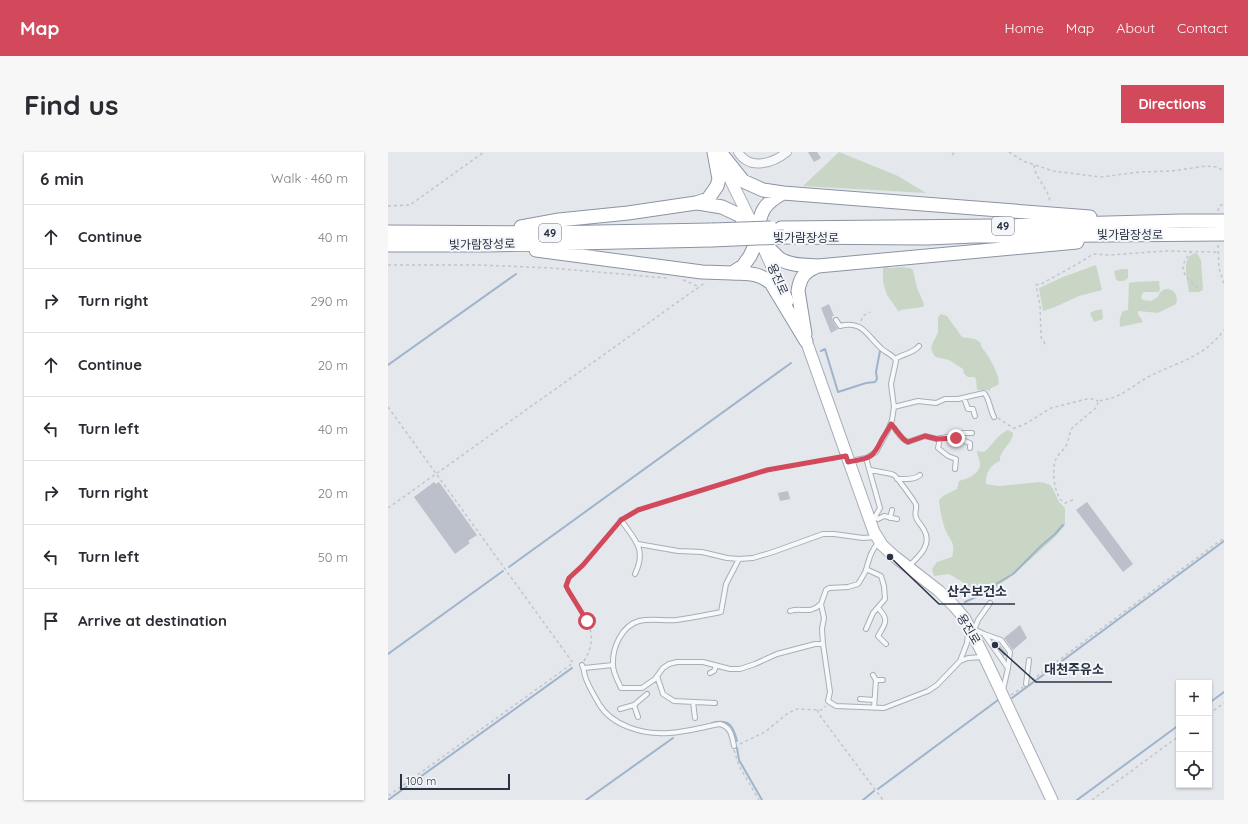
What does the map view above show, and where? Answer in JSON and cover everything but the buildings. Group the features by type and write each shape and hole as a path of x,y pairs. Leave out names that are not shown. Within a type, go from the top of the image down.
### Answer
{"highway":[{"path":"494,232 559,220 628,213 696,203 708,199 717,186 719,179 714,152"},
{"path":"720,152 743,181 763,190 1143,228"},
{"path":"732,273 743,266 746,261 758,234 760,215 764,207 771,199 783,193"},
{"path":"696,203 722,207 739,215 781,259 790,263 818,266 1055,244 1143,228"},
{"name":"빛가람장성로","path":"388,245 488,245 782,232 927,238 1143,228 1221,217"},
{"name":"빛가람장성로","path":"1143,228 1221,239"},
{"name":"빛가람장성로","path":"388,232 711,235 782,232"},
{"path":"488,245 702,272 757,274 764,277 771,283 807,344"},
{"path":"807,344 798,291 799,284 804,274 809,269 818,266"}],"main road":[{"name":"용진로","path":"717,152 758,234 807,344 847,459 873,520 878,539 894,556 907,567 920,575 955,606 965,619 971,628 1052,800"}],"street":[{"path":"738,152 744,160 750,163 758,164 774,160 787,152"}],"lane":[{"path":"836,320 840,326 858,326 895,359"},
{"path":"847,459 866,458 878,449 891,424 894,407 891,384 895,359 917,349 919,346"},
{"path":"894,407 918,401 936,403 945,398 964,398 977,394 985,394 994,417"},
{"path":"964,398 968,409 973,410 975,416"},
{"path":"891,424 905,442 925,436 956,438 970,443 970,448"},
{"path":"956,438 963,433 972,433"},
{"path":"940,438 938,448 948,456 956,459 955,469"},
{"path":"866,458 880,508 873,520"},
{"path":"870,470 894,475 917,506 915,515 927,536 925,550 907,567"},
{"path":"896,479 909,479 920,475"},
{"path":"890,518 892,510"},
{"path":"873,520 884,516 896,519"},
{"path":"621,520 638,544 640,550 638,567 635,574"},
{"path":"638,544 678,551 702,552 727,558 739,559 753,558 823,534 878,539 869,556 866,569 858,584 848,587 829,588 826,590 821,604 824,618 822,629 823,644 830,685 828,701 836,706 884,708 928,691 942,681 960,661 971,628 990,603"},
{"path":"739,559 726,584 721,612 671,620 649,619 639,621 628,626 618,639 614,653 613,665 621,688 642,688 657,676 663,668 669,664 677,662 703,662 730,669 740,669 777,654 815,644 823,644"},
{"path":"866,569 881,576 883,580 885,599 873,613 866,629"},
{"path":"790,611 813,610 821,604"},
{"path":"878,608 885,617 886,621 878,636 886,644"},
{"path":"971,628 1002,640 1010,652 1003,689 1004,698"},
{"path":"984,634 1008,668"},
{"path":"960,661 968,658 984,656"},
{"path":"1026,684 1029,660"},
{"path":"613,665 583,667 588,684 599,705 618,722 643,731 654,733 668,733 720,724 726,726 730,731 734,746"},
{"path":"710,673 714,671 716,666"},
{"path":"873,675 876,680 874,708"},
{"path":"657,676 663,694 674,701 715,703"},
{"path":"876,680 883,680"},
{"path":"620,709 634,704 648,694 642,688"},
{"path":"860,700 874,700"},
{"path":"693,702 695,718"},
{"path":"634,704 638,717"}],"path":[{"path":"388,206 410,205 484,152"},
{"path":"952,155 955,152"},
{"path":"1009,152 1034,165 1058,172 1101,177 1139,172 1172,171 1206,166 1218,167 1224,172"},
{"path":"1034,165 1039,178 1048,192 1050,203"},
{"path":"1221,217 1219,206 1224,204"},
{"path":"1221,239 1218,252 1219,268 1224,284"},
{"path":"1045,344 1041,338 1040,305 1036,285 1043,283 1093,254 1192,251 1218,252"},
{"path":"1192,251 1187,257 1183,270 1186,278 1199,290"},
{"path":"388,265 478,265 552,268 670,278"},
{"path":"681,280 700,287"},
{"path":"388,508 708,281"},
{"path":"858,326 863,316 870,312"},
{"path":"994,417 1000,419 1013,428 1016,428 1052,408 1087,399 1093,399 1098,402 1120,395 1144,379 1188,360 1208,348 1224,330"},
{"path":"1073,500 1065,503 1058,496 1054,480 1054,465 1056,458 1066,445 1072,428 1097,407 1098,402"},
{"path":"388,407 573,663 583,667 591,646 591,631 587,621 568,590 566,582 621,520 638,510 767,470 847,459"},
{"path":"1004,698 1026,684 1224,538"},
{"path":"388,796 573,663"},
{"path":"759,800 739,766 734,754 734,746 765,732 788,713 797,709 821,710 830,702"},
{"path":"1212,712 1224,703"},
{"path":"817,710 883,800"},
{"path":"1092,800 1176,738"}],"green space":[{"path":"839,152 898,176 926,193 803,186"},
{"path":"1197,253 1201,260 1203,290 1199,292 1189,292 1186,275 1186,263 1191,255"},
{"path":"1096,265 1102,290 1079,296 1043,311 1039,288 1063,277"},
{"path":"883,266 890,268 910,268 913,270 917,288 924,304 923,307 900,310 899,312 887,295 883,282"},
{"path":"1128,269 1128,278 1124,281 1118,281 1114,271"},
{"path":"1159,281 1160,290 1158,292 1144,292 1141,298 1143,300 1151,301 1158,297 1163,290 1167,289 1174,292 1176,295 1176,304 1158,313 1138,311 1138,314 1143,322 1120,327 1120,317 1123,311 1128,310 1129,283"},
{"path":"1102,309 1103,319 1094,322 1090,313"},
{"path":"941,314 947,316 962,337 975,339 981,343 981,346 996,371 999,381 998,385 991,388 989,392 988,390 977,390 976,379 974,377 968,377 964,374 963,369 949,360 936,357 934,355 931,349 938,333 938,317"},
{"path":"1008,430 1013,433 1011,440 1000,457 1000,461 993,465 989,470 986,477 986,484 999,486 1040,482 1050,485 1059,502 1065,508 1065,525 1055,537 1013,575 992,592 982,596 949,574 934,576 932,569 937,562 952,557 953,552 952,542 943,522 939,500 943,496 957,489 959,481 978,471 980,464 977,451 984,452"}],"waterway":[{"path":"388,365 516,274"},
{"path":"821,351 825,349 838,392 866,383 875,382 877,379 876,372 880,351"},
{"path":"509,567 791,363"},
{"path":"965,602 991,590 996,584 1013,574 1063,525"},
{"path":"1012,698 1224,541"},
{"path":"388,654 503,571"},
{"path":"388,800 572,668"},
{"path":"1212,701 1224,692"},
{"path":"878,789 998,700"},
{"path":"712,723 723,722 729,724 734,731 737,741"},
{"path":"1077,800 1176,727"},
{"path":"586,800 673,738"},
{"path":"737,748 739,760 762,800"},
{"path":"863,800 874,791"}],"place":[{"name":"산수보건소","path":"890,557"},
{"name":"대천주유소","path":"995,645"}],"route":[{"path":"587,621 568,590 566,582 583,565 615,526 621,520 638,510 767,470 846,456 848,462 866,458 876,452 881,440 891,424 905,442 925,436 937,439 947,437 956,438"}]}
